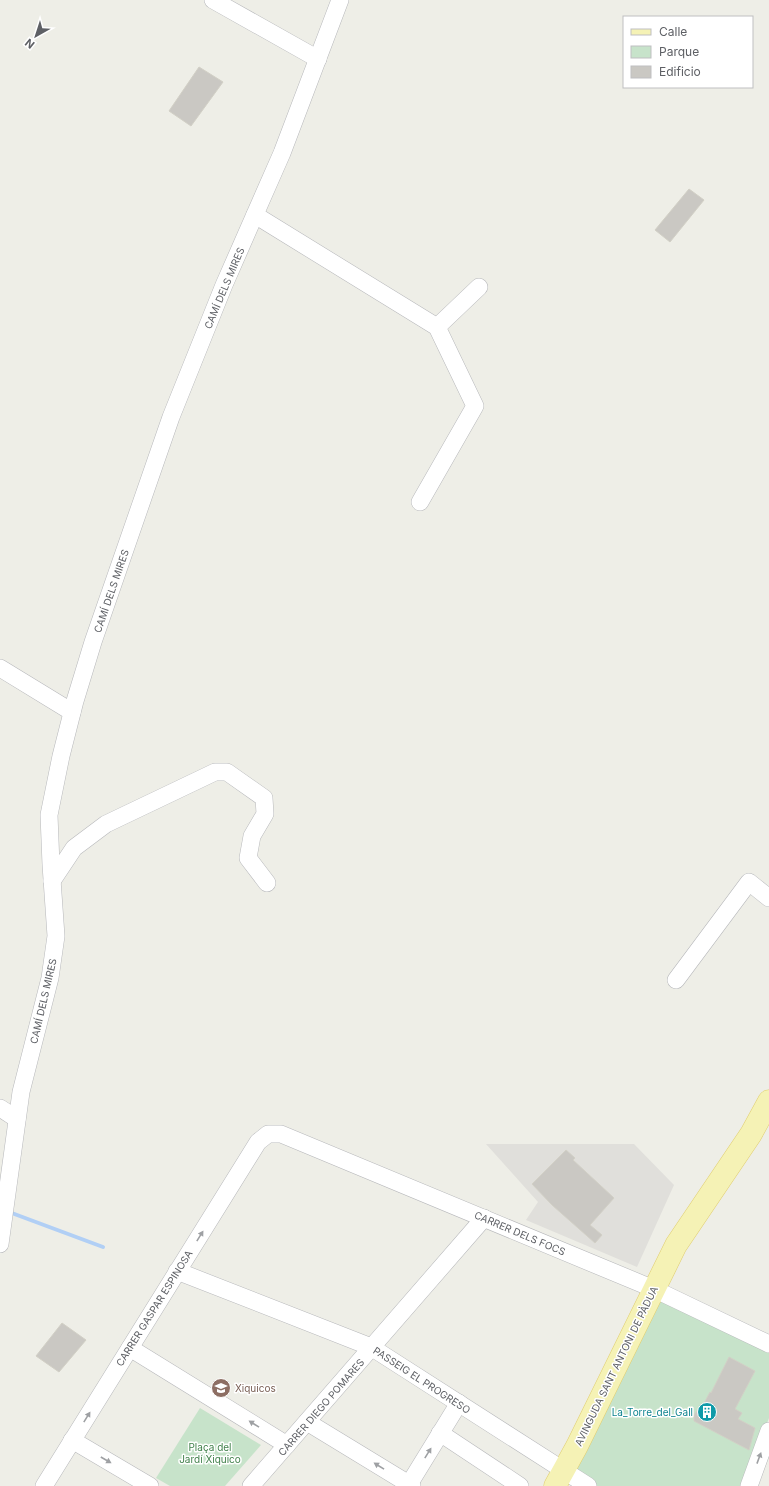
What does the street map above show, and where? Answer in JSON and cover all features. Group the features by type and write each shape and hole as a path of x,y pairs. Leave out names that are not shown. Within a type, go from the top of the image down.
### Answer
{"main road":[{"name":"AVINGUDA SANT ANTONI DE PÀDUA","path":"559,1478 676,1245 751,1134 769,1101"}],"street":[{"path":"213,0 318,60"},
{"name":"CAMÍ DELS MIRES","path":"0,1244 21,1092 50,978 56,936 49,815 72,712 93,642 171,417 222,292 282,153 340,0"},
{"path":"255,215 436,327 475,406 420,502"},
{"path":"436,327 479,287"},
{"path":"0,668 72,712"},
{"path":"52,882 74,848 106,824 215,772 227,772 264,798 265,814 252,836 248,858 267,883"},
{"path":"676,980 749,882 769,898"},
{"path":"0,1108 17,1119"},
{"name":"CARRER DELS FOCS","path":"268,1134 282,1134 654,1289 769,1344"},
{"name":"CARRER GASPAR ESPINOSA","path":"44,1486 258,1142 268,1134"},
{"name":"CARRER DIEGO POMARES","path":"250,1486 367,1355 371,1347 484,1218"},
{"name":"PASSEIG EL PROGRESO","path":"177,1271 371,1347 459,1403 559,1478 588,1486"},
{"path":"130,1348 287,1444"},
{"path":"307,1422 410,1485 459,1403"},
{"path":"749,1486 769,1431"},
{"path":"440,1433 515,1484"},
{"path":"72,1440 150,1486"}],"shaded area":[{"path":"486,1144 634,1144 674,1185 637,1267 526,1220 538,1202"}],"green space":[{"path":"660,1299 769,1349 769,1418 743,1486 597,1486 574,1472"},
{"name":"Plaça del Jardí Xiquico","path":"200,1408 261,1445 225,1486 170,1486 156,1478"}],"building":[{"path":"199,67 223,82 191,126 169,111"},
{"path":"689,189 704,200 670,242 655,230"},
{"path":"566,1150 575,1158 573,1160 614,1198 590,1225 602,1235 595,1243 552,1205 532,1184"},
{"path":"62,1323 86,1340 59,1372 36,1356"},
{"path":"729,1357 755,1371 735,1409 742,1413 738,1419 755,1428 749,1450 694,1421 694,1415 698,1409 701,1409 710,1392 711,1393"}],"waterway":[{"path":"9,1212 103,1247"}],"place":[{"name":"Xiquicos","path":"221,1388"},
{"name":"La_Torre_del_Gall","path":"707,1412"}]}
